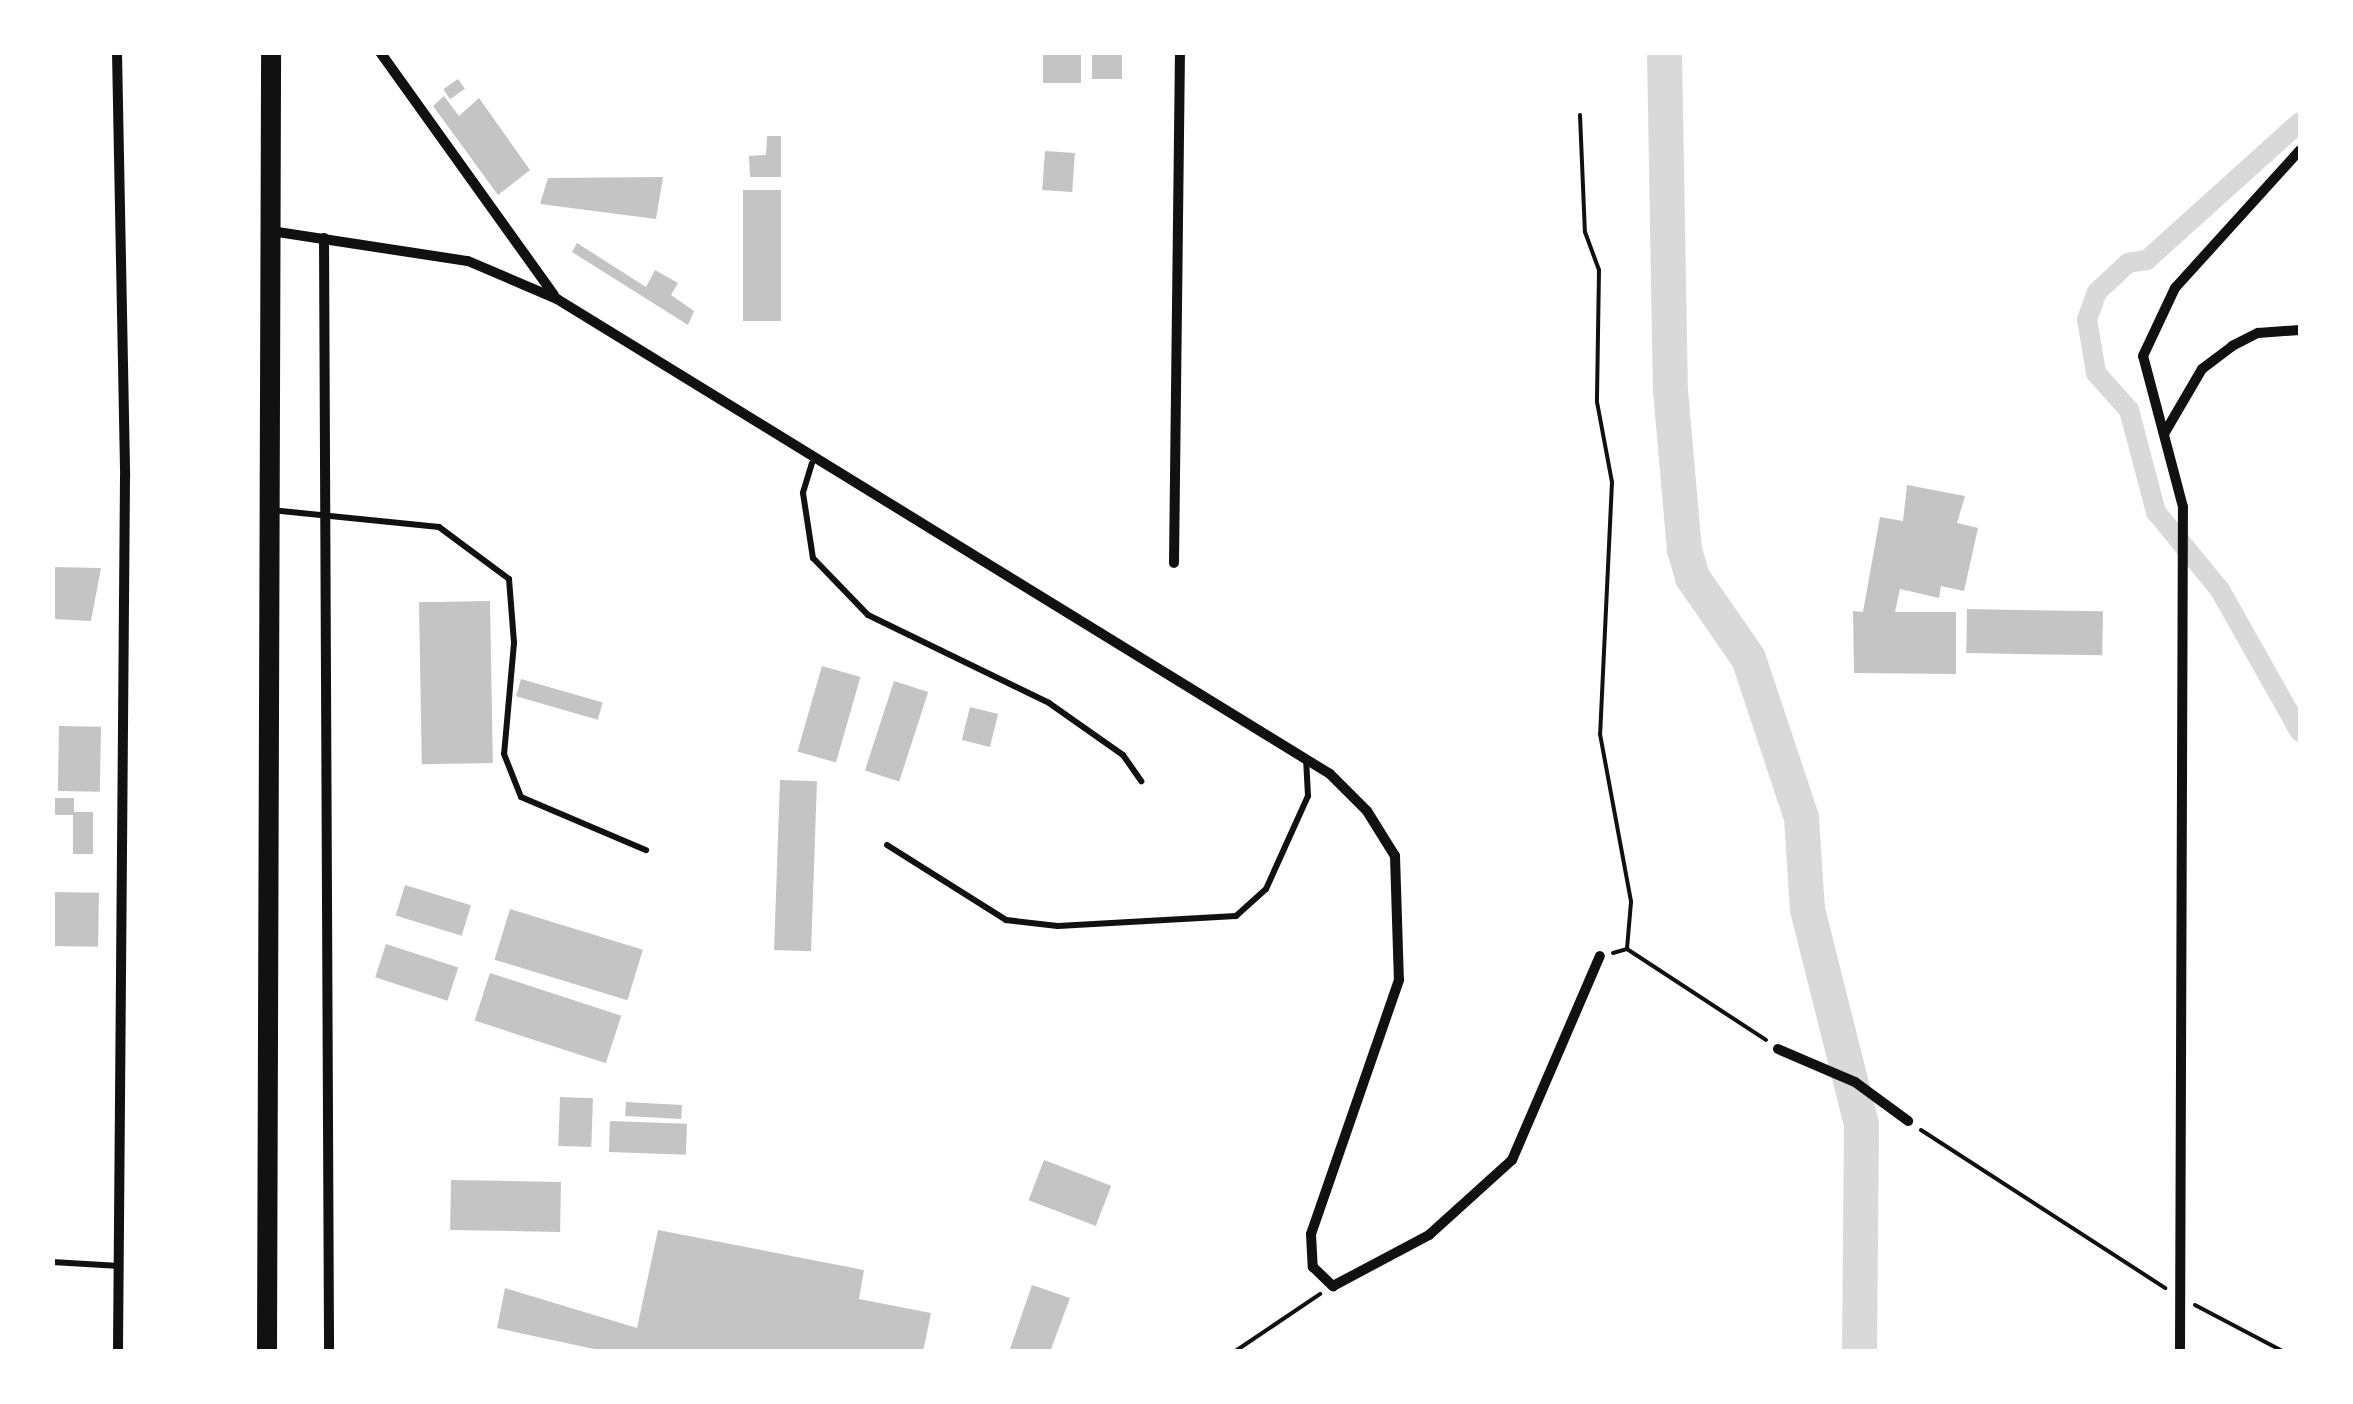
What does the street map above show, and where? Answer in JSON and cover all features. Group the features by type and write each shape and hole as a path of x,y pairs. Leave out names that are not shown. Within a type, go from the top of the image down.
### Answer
{"highway":[{"path":"267,1352 272,52"}],"street":[{"path":"117,52 125,477 118,1352"},
{"path":"380,52 557,299"},
{"path":"1174,563 1180,52"},
{"path":"2180,1352 2183,508 2142,356 2152,324 2300,150"},
{"path":"271,231 468,261 557,299 812,463 1306,760 1367,811 1386,841 1403,916 1399,980 1311,1234 1313,1267 1332,1286 1429,1235 1512,1160 1600,956"},
{"path":"324,238 328,514 328,1352"},
{"path":"2164,434 2202,370 2232,346 2258,333 2300,330"},
{"path":"1778,1048 1855,1082 1908,1121"}],"lane":[{"path":"812,463 803,493 813,558 868,616 1049,703 1123,755 1142,781"},
{"path":"270,510 439,527 509,580 514,643 504,754 521,796 546,815 646,850"},
{"path":"887,845 1006,920 1236,916 1266,889 1308,796 1306,760"},
{"path":"52,1262 120,1266"}],"path":[{"path":"1580,115 1585,232 1598,270 1596,402 1612,482 1600,734 1631,902 1627,950"},
{"path":"1600,956 1627,950 1778,1048"},
{"path":"1908,1121 2180,1298 2284,1352"},
{"path":"1234,1352 1332,1286"}],"building":[{"path":"1043,52 1081,52 1081,83 1043,83"},
{"path":"1092,55 1122,55 1122,79 1092,79"},
{"path":"458,79 465,89 450,99 443,89"},
{"path":"444,96 459,116 479,98 530,170 498,195 433,106"},
{"path":"767,136 781,136 781,177 750,177 749,156 766,155"},
{"path":"1045,151 1075,153 1072,192 1042,190"},
{"path":"663,177 656,219 540,204 548,178"},
{"path":"743,190 781,190 781,321 743,321"},
{"path":"577,243 646,287 655,270 678,283 671,295 694,311 688,325 572,252"},
{"path":"1907,485 1965,496 1957,523 1978,528 1964,591 1941,586 1939,598 1900,589 1895,612 1956,612 1956,674 1854,673 1853,611 1863,612 1880,517 1903,521"},
{"path":"52,567 101,568 91,621 52,619"},
{"path":"490,601 493,763 422,764 419,602"},
{"path":"1967,609 2103,611 2102,655 1966,653"},
{"path":"822,666 860,677 836,763 797,752"},
{"path":"521,679 603,702 598,720 516,696"},
{"path":"894,681 928,692 899,782 865,770"},
{"path":"970,707 998,714 990,747 962,740"},
{"path":"59,726 101,727 100,792 58,791"},
{"path":"780,780 817,781 811,951 774,950"},
{"path":"54,798 74,798 74,815 54,815"},
{"path":"73,812 93,812 93,854 73,854"},
{"path":"405,885 471,905 462,936 396,916"},
{"path":"52,892 99,893 98,947 52,946"},
{"path":"510,909 643,950 627,1000 495,960"},
{"path":"386,944 458,967 447,1001 375,977"},
{"path":"490,973 621,1016 606,1063 475,1021"},
{"path":"560,1097 593,1098 591,1147 558,1146"},
{"path":"626,1102 682,1105 681,1119 625,1116"},
{"path":"610,1121 687,1124 686,1155 609,1152"},
{"path":"1044,1160 1111,1186 1096,1226 1029,1200"},
{"path":"451,1180 561,1182 560,1232 450,1230"},
{"path":"658,1230 864,1270 859,1299 931,1313 923,1352 608,1352 497,1328 505,1288 637,1328"},
{"path":"1032,1285 1070,1298 1050,1352 1009,1352"}],"waterway":[{"path":"1664,52 1670,390 1684,549 1692,577 1748,658 1801,817 1807,909 1861,1124 1859,1352"},
{"path":"2300,122 2147,260 2128,263 2097,292 2087,319 2096,373 2129,410 2156,512 2220,590 2300,732"}]}
